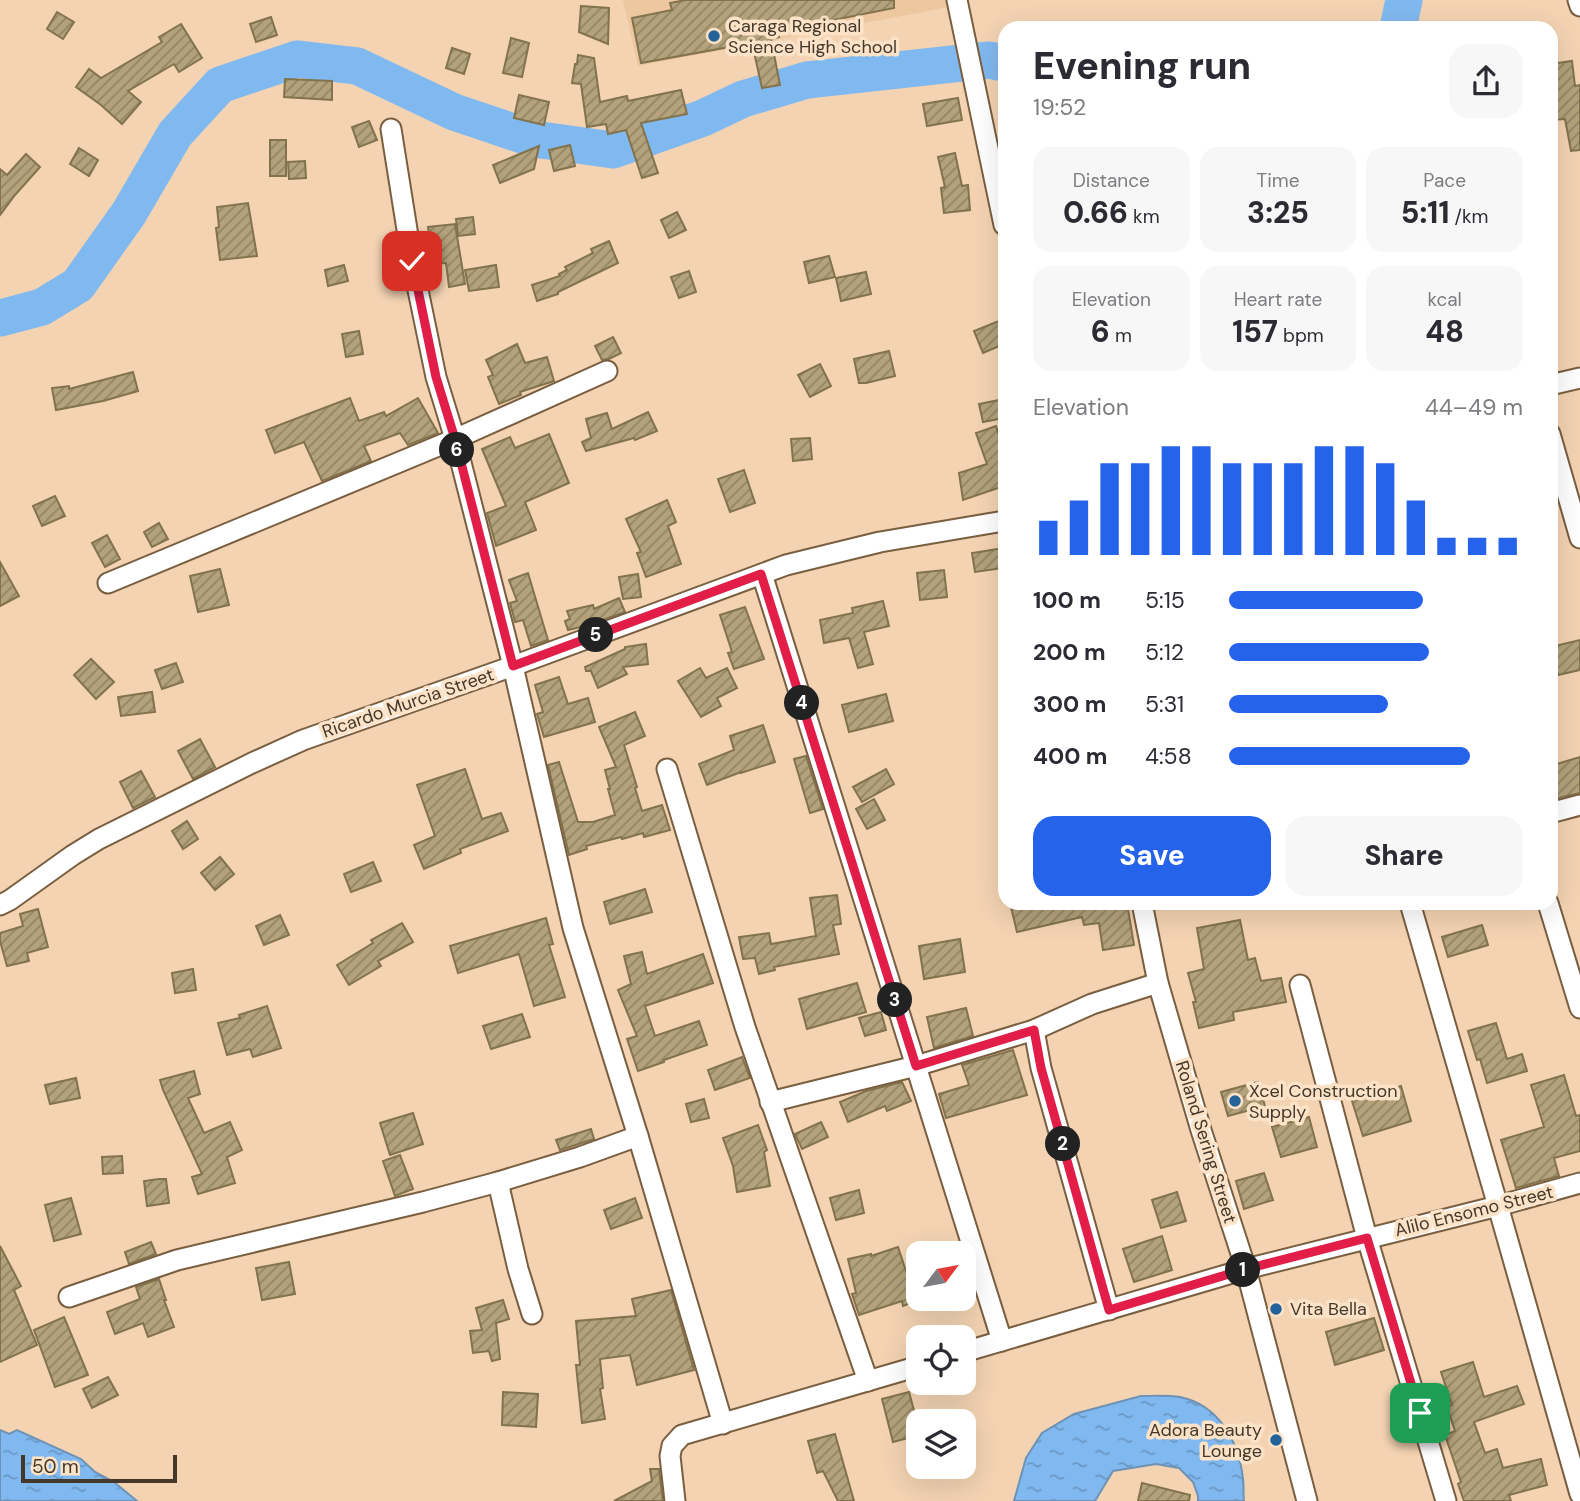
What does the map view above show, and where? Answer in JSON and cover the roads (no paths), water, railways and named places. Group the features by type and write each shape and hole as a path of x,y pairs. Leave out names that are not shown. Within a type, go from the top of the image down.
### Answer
{"street":[{"path":"957,0 998,196"},
{"path":"1578,0 1580,6"},
{"path":"391,129 414,274 436,377 455,439 513,666 573,928 723,1424"},
{"path":"108,583 455,439 607,371"},
{"path":"1558,383 1580,378"},
{"path":"1558,462 1580,538"},
{"name":"Ricardo Murcia Street","path":"0,905 100,839 303,740 786,565 880,541 998,522"},
{"path":"761,574 1002,1341"},
{"path":"667,769 745,1027 868,1381"},
{"path":"1558,811 1580,805"},
{"name":"Roland Sering Street","path":"1143,910 1158,984 1246,1269 1307,1501"},
{"path":"1412,910 1580,1494"},
{"path":"1550,910 1580,1008"},
{"path":"770,1102 916,1066 1034,1030 1092,1004 1158,984"},
{"path":"1300,985 1367,1238 1446,1501"},
{"path":"1034,1030 1041,1068 1109,1310"},
{"path":"69,1297 177,1260 498,1182 638,1136"},
{"path":"498,1182 518,1269 532,1314"},
{"name":"Alilo Ensomo Street","path":"976,1349 1246,1269 1580,1183"},
{"path":"675,1501 670,1457 672,1446 682,1435 906,1370"}],"water":[{"path":"1141,1396 1180,1397 1194,1401 1216,1417 1225,1427 1237,1452 1243,1479 1244,1501 1198,1501 1193,1482 1179,1468 1156,1464 1113,1471 1095,1501 1014,1501 1026,1458 1042,1433 1074,1414"},
{"path":"0,1430 9,1434 17,1430 81,1459 137,1501 0,1501"}],"waterway":[{"path":"1400,21 1404,0"},
{"path":"0,318 42,307 78,285 129,213 175,134 220,85 297,59 357,66 454,112 534,139 613,150 703,118 743,99 807,80 989,60 998,62"}],"place":[{"name":"Caraga Regional Science High School","path":"714,36"},
{"name":"Xcel Construction Supply","path":"1235,1101"},
{"name":"Vita Bella","path":"1276,1309"},
{"name":"Adora Beauty Lounge","path":"1276,1440"}]}
